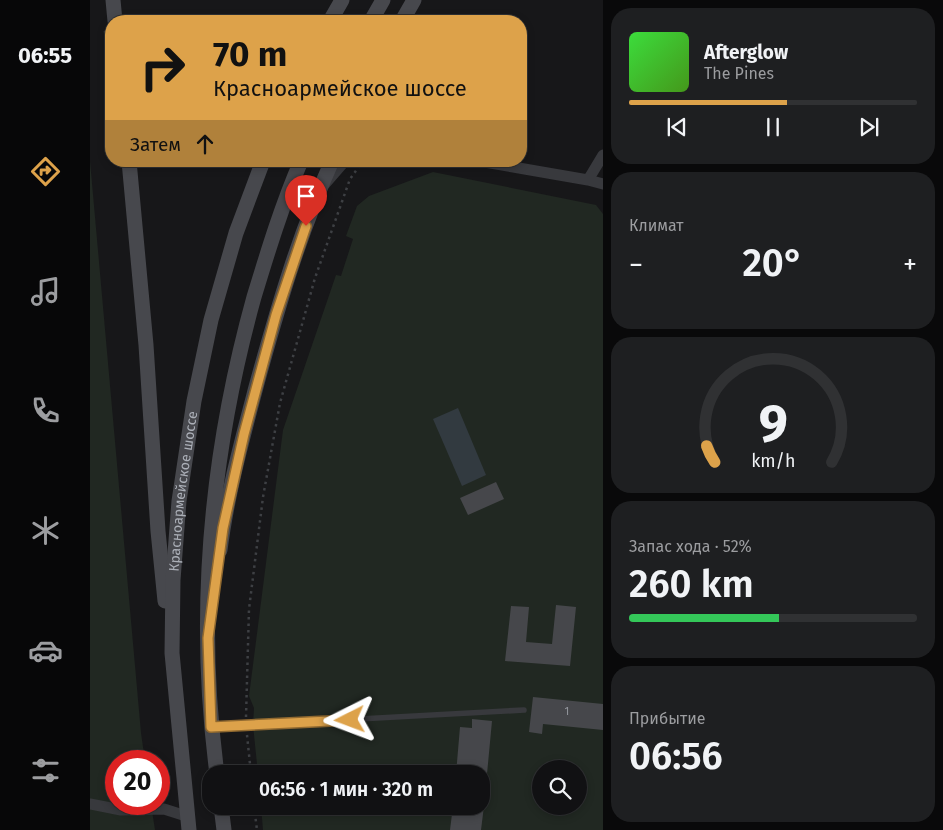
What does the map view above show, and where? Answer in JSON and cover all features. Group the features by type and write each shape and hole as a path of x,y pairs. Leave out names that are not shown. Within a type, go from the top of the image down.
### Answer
{"main road":[{"path":"111,15 113,0"},
{"path":"333,15 342,0"},
{"path":"374,15 383,0"},
{"path":"405,15 414,0"},
{"path":"129,167 146,345 158,531 172,653"},
{"name":"Красноармейское шоссе","path":"188,823 172,653 173,580 179,501 194,401 211,320 236,233 261,167"},
{"path":"216,765 211,727 208,568 216,480 228,404 246,327 269,244 300,167"},
{"path":"208,638 223,528 244,434 276,315 318,193 329,167"},
{"path":"222,815 224,830"}],"street":[{"path":"588,180 603,155"},
{"path":"318,193 340,167"},
{"path":"513,167 603,184"},
{"path":"90,804 121,810 164,809 188,823"}],"lane":[{"path":"211,727 524,710"}],"path":[{"path":"250,765 246,725 249,609 263,497 280,403 315,278 350,179 359,167"},
{"path":"255,815 257,830"}],"shaded area":[{"path":"90,161 143,750 105,750 105,815 153,815 155,830 90,830"},
{"path":"433,172 596,205 603,214 603,830 263,830 262,815 490,815 490,765 257,765 253,725 254,708 249,696 283,430 336,275 341,276 353,239 346,236 357,206 369,196"},
{"path":"458,408 486,475 462,486 433,419"}],"building":[{"path":"496,482 504,499 468,515 460,498"},
{"path":"556,605 576,607 570,666 505,661 511,606 529,607 526,642 552,644"},
{"path":"533,697 603,704 603,730 543,724 542,734 529,732"},
{"path":"472,719 492,721 488,765 457,765 460,727 472,728"},
{"path":"452,815 483,815 481,830 450,830"}],"route":[{"path":"306,226 276,315 244,434 223,528 208,638 211,727 350,720"}]}
